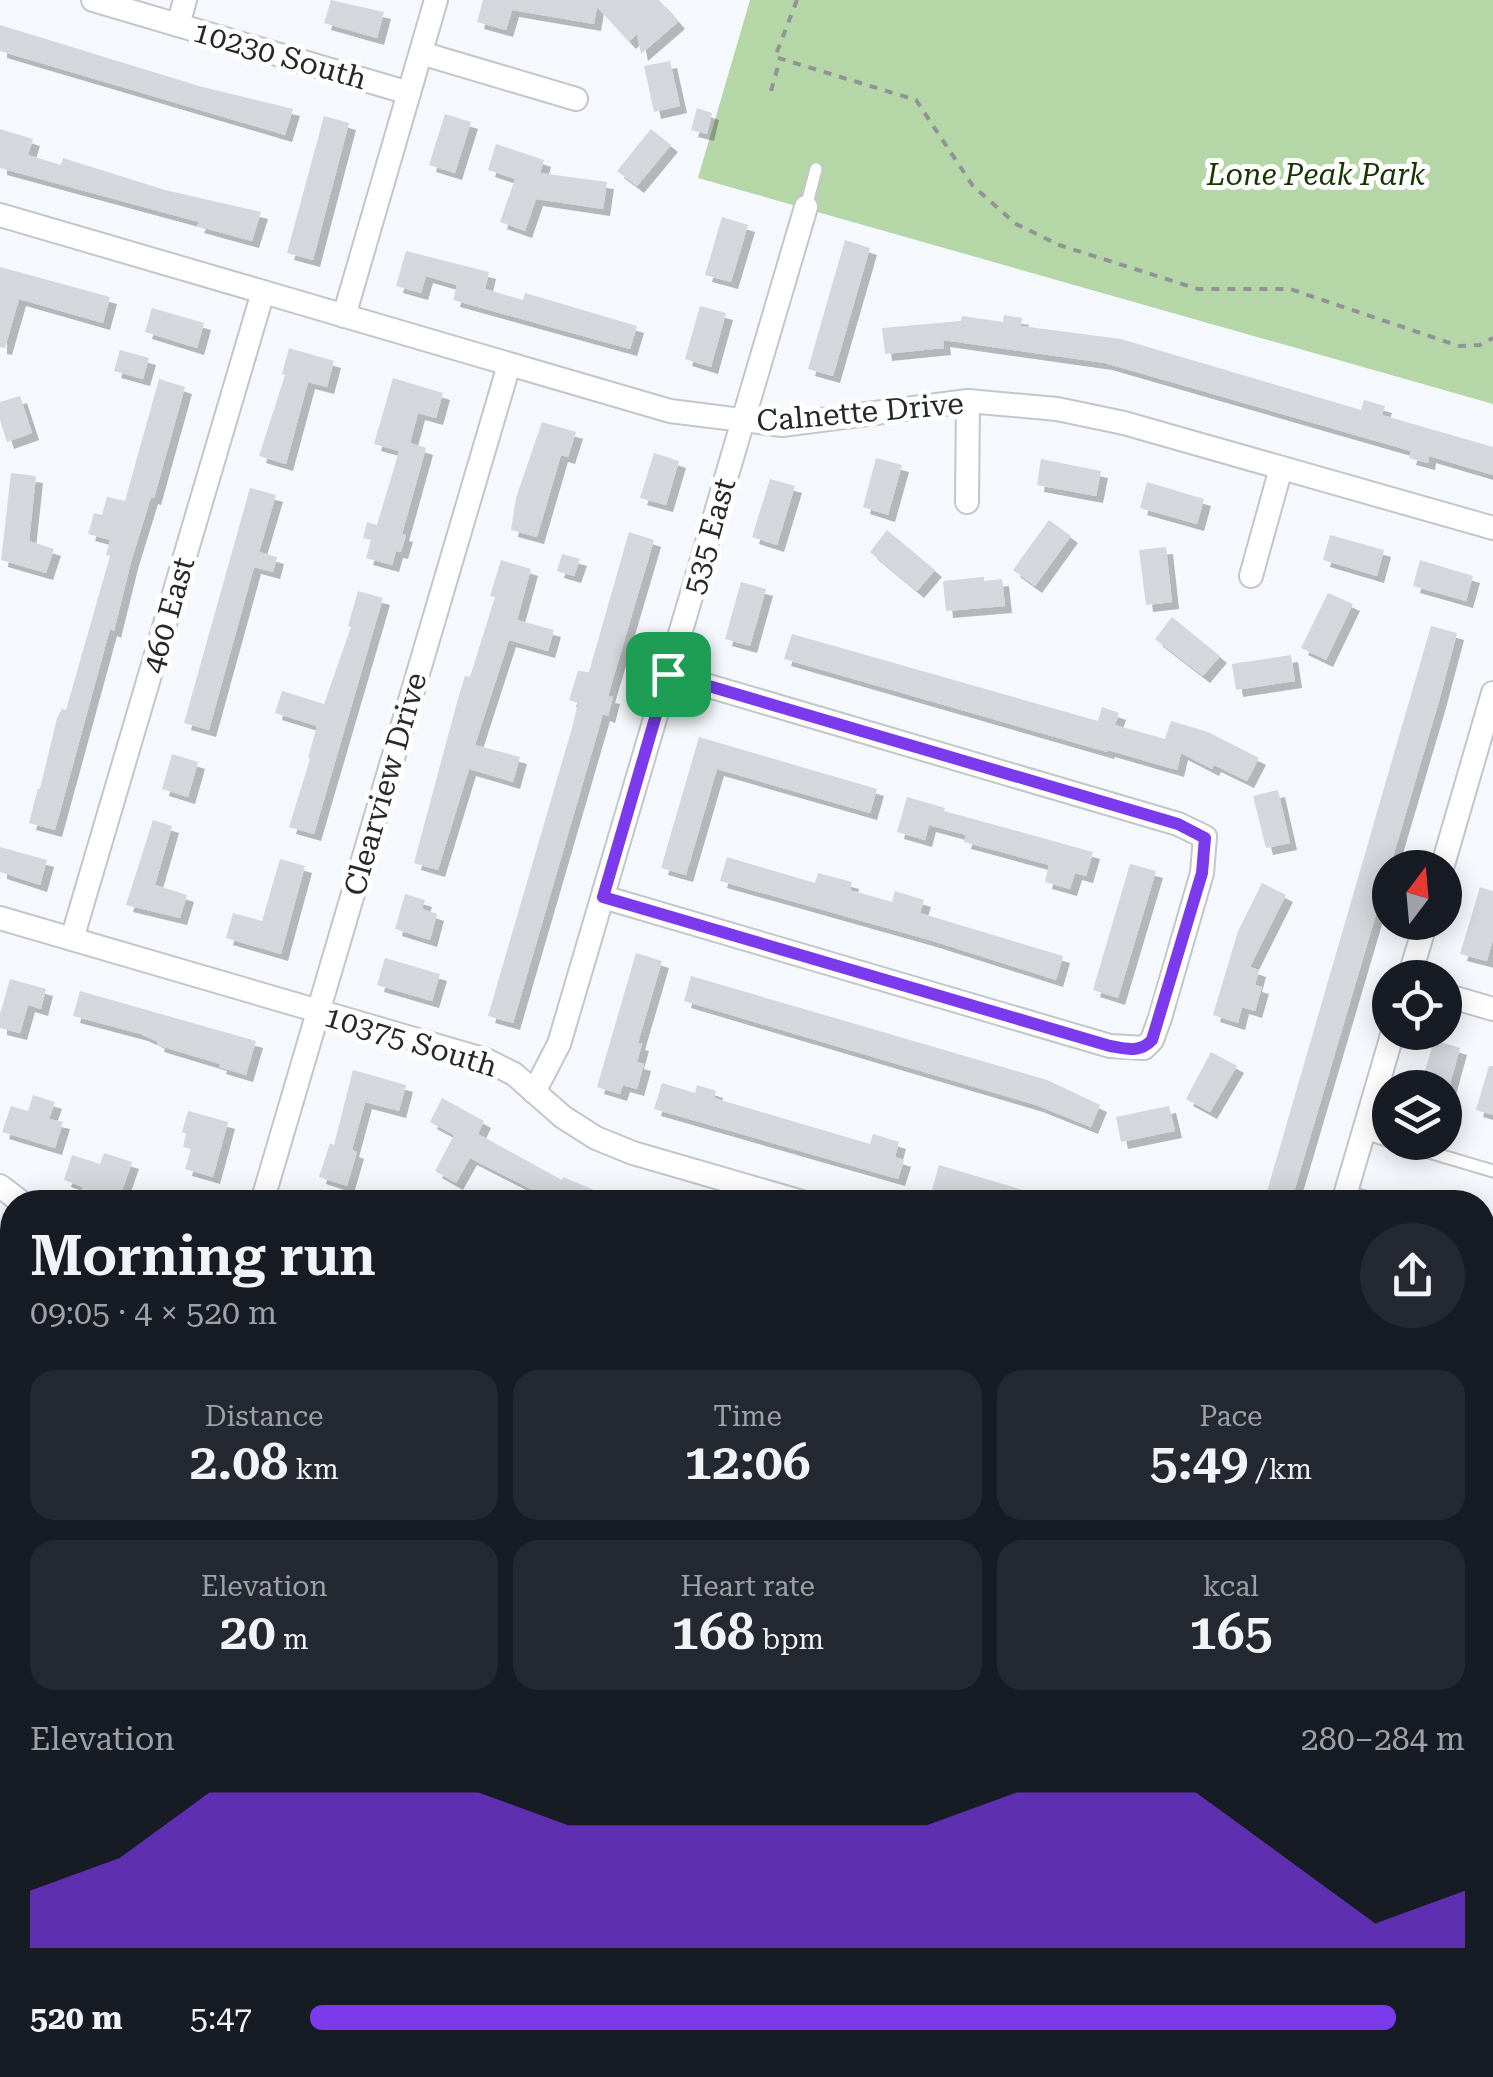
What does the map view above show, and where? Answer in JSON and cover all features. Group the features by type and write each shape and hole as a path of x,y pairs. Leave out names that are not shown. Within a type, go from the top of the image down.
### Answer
{"street":[{"name":"10230 South","path":"93,0 409,93"},
{"path":"178,25 185,0"},
{"path":"344,316 436,0"},
{"path":"421,53 576,99"},
{"name":"535 East","path":"534,1092 559,1044 806,207"},
{"name":"Calnette Drive","path":"0,215 670,411 782,424 968,401 1057,409 1124,422 1493,528"},
{"name":"460 East","path":"72,939 263,292"},
{"name":"Clearview Drive","path":"266,1190 509,365"},
{"path":"967,502 968,401"},
{"path":"1251,576 1282,468"},
{"path":"603,897 1110,1046 1144,1048 1157,1029 1192,910 1204,861 1205,838 1178,824 668,674"},
{"path":"1449,850 1484,760 1493,693"},
{"name":"10375 South","path":"0,918 486,1060 514,1074 562,1117 596,1138 761,1190"},
{"path":"1462,1000 1493,1009"},
{"path":"1347,1190 1388,1050"}],"lane":[{"path":"806,207 816,170"},
{"path":"1364,1133 1372,1135"},
{"path":"1455,1160 1493,1171"}],"path":[{"path":"797,0 775,57 916,100 973,186 1016,224 1060,245 1198,289 1290,290 1459,346 1480,345 1493,338"},
{"path":"770,91 780,58"}],"green space":[{"name":"Lone Peak Park","path":"750,0 1493,0 1493,404 698,178"}],"building":[{"path":"331,0 384,12 377,38 324,23"},
{"path":"483,0 659,0 678,22 641,54 637,34 629,42 597,7 594,24 512,10 506,30 477,22"},
{"path":"0,25 199,86 293,109 285,135 0,51"},
{"path":"670,61 680,106 654,112 644,66"},
{"path":"697,108 712,113 707,134 691,130"},
{"path":"445,114 471,122 455,173 429,165"},
{"path":"324,116 349,123 313,260 287,253"},
{"path":"0,129 33,139 28,155 61,165 63,158 165,190 261,212 252,241 197,226 199,222 0,168"},
{"path":"651,129 671,145 637,186 617,171"},
{"path":"496,144 544,160 540,173 607,182 603,209 536,199 525,231 500,222 515,179 488,170"},
{"path":"722,217 748,225 731,282 705,275"},
{"path":"845,240 870,248 833,376 808,369"},
{"path":"406,251 489,272 485,289 523,300 525,293 637,326 630,349 453,300 457,285 426,276 421,293 396,286"},
{"path":"0,267 110,297 103,323 19,299 5,348 0,347"},
{"path":"700,306 726,313 711,367 685,359"},
{"path":"152,308 204,323 197,348 145,332"},
{"path":"1004,315 1022,318 1021,326 1121,339 1361,410 1364,400 1385,406 1382,415 1493,447 1493,475 1429,456 1428,463 1409,458 1411,451 1105,363 943,340 944,348 885,354 882,328 961,321 962,316 1003,322"},
{"path":"289,348 334,361 327,387 308,382 286,464 259,456 285,375 282,374"},
{"path":"120,350 149,358 143,379 114,371"},
{"path":"393,378 443,393 436,418 418,413 410,443 426,448 402,534 406,535 392,565 366,558 371,540 363,538 367,522 377,525 399,451 374,444"},
{"path":"159,379 185,387 114,631 110,629 55,830 29,823 57,718 62,709 66,710 110,556 106,555 110,540 88,534 94,513 102,515 107,497 125,501"},
{"path":"20,396 32,433 7,442 0,420 0,402"},
{"path":"542,422 576,432 568,457 561,455 537,537 511,530 516,498"},
{"path":"654,453 679,461 666,505 640,498"},
{"path":"876,458 902,465 888,515 863,507"},
{"path":"1041,459 1101,471 1096,496 1037,485"},
{"path":"11,473 36,476 29,541 54,549 46,573 1,560"},
{"path":"770,479 795,486 777,545 752,537"},
{"path":"1147,482 1204,499 1197,524 1140,508"},
{"path":"250,488 276,495 259,552 277,557 273,572 254,567 209,730 184,723"},
{"path":"1049,520 1071,536 1035,586 1013,570"},
{"path":"887,530 935,570 917,591 870,552"},
{"path":"629,532 654,540 608,696 613,697 608,716 603,714 513,1023 488,1016 572,728 578,703 569,700 578,671 589,672"},
{"path":"1330,535 1384,550 1377,576 1323,560"},
{"path":"1166,547 1172,602 1146,605 1139,550"},
{"path":"562,554 580,559 574,576 557,571"},
{"path":"501,560 531,569 517,620 554,630 548,651 509,640 475,745 520,757 513,782 469,769 438,870 414,863 459,695 465,676 470,677 495,597 490,596"},
{"path":"1420,560 1473,576 1466,601 1413,586"},
{"path":"984,577 984,581 1002,579 1005,606 946,611 943,581"},
{"path":"741,582 766,589 750,646 725,639"},
{"path":"358,591 383,598 314,834 289,827 317,726 275,713 282,691 324,704 351,627 348,626"},
{"path":"1328,593 1353,604 1326,660 1301,648"},
{"path":"1172,617 1220,656 1203,676 1155,639"},
{"path":"1431,626 1457,633 1395,850 1372,850 1372,928 1295,1190 1267,1190"},
{"path":"792,634 1098,721 1102,707 1119,713 1115,725 1165,739 1171,721 1208,732 1259,758 1247,781 1181,753 1177,770 1107,752 784,659"},
{"path":"1291,655 1295,681 1236,690 1232,664"},
{"path":"699,737 877,789 870,813 717,769 686,875 661,868"},
{"path":"172,754 198,762 188,797 162,789"},
{"path":"1278,790 1290,843 1266,848 1253,796"},
{"path":"907,797 1093,852 1086,876 1075,873 1070,889 1045,882 1049,865 964,842 966,835 929,825 925,840 897,832"},
{"path":"153,820 172,826 155,885 187,895 180,918 126,905"},
{"path":"0,847 47,860 40,885 0,872"},
{"path":"727,857 815,883 818,873 852,882 850,890 892,902 895,891 924,900 920,913 1063,956 1056,980 720,881"},
{"path":"280,859 305,866 281,954 226,938 233,913 262,921"},
{"path":"1130,864 1156,871 1118,998 1093,990"},
{"path":"1262,883 1286,895 1250,967 1259,970 1255,985 1262,987 1255,1011 1242,1007 1238,1023 1213,1015 1238,931"},
{"path":"1480,887 1493,891 1493,939 1487,961 1460,954"},
{"path":"405,894 425,900 422,909 437,914 430,940 395,929"},
{"path":"636,953 662,961 638,1043 642,1044 637,1062 644,1064 637,1089 623,1085 620,1094 597,1087"},
{"path":"385,958 440,974 432,1001 377,985"},
{"path":"691,976 1047,1080 1100,1105 1091,1127 1036,1105 684,1001"},
{"path":"10,979 46,989 41,1009 28,1005 20,1033 0,1028"},
{"path":"80,991 256,1041 246,1075 157,1045 158,1042 141,1034 73,1016"},
{"path":"1431,1050 1459,1050 1454,1070 1425,1070"},
{"path":"1211,1052 1237,1066 1210,1112 1186,1099"},
{"path":"1489,1066 1493,1066 1493,1115 1476,1110"},
{"path":"353,1070 406,1085 399,1111 365,1102 347,1186 319,1177 330,1143 334,1145"},
{"path":"662,1083 695,1093 697,1085 716,1091 714,1098 870,1144 873,1134 899,1142 895,1157 904,1160 898,1179 654,1109"},
{"path":"33,1095 55,1102 49,1119 63,1122 55,1148 2,1132 11,1106 28,1111"},
{"path":"442,1098 484,1121 478,1134 562,1180 563,1177 594,1190 533,1190 470,1158 456,1183 435,1171 454,1135 430,1122"},
{"path":"1169,1106 1175,1131 1121,1142 1116,1117"},
{"path":"188,1111 228,1122 213,1177 185,1169 191,1149 183,1147 186,1134 182,1132"},
{"path":"104,1153 132,1162 122,1190 82,1190 83,1187 64,1180 72,1155 100,1164"},
{"path":"939,1165 1023,1190 932,1190"}],"route":[{"path":"668,674 1178,824 1205,838 1202,873 1152,1040 1144,1048 1134,1050 1110,1046 603,897 668,674"}]}
